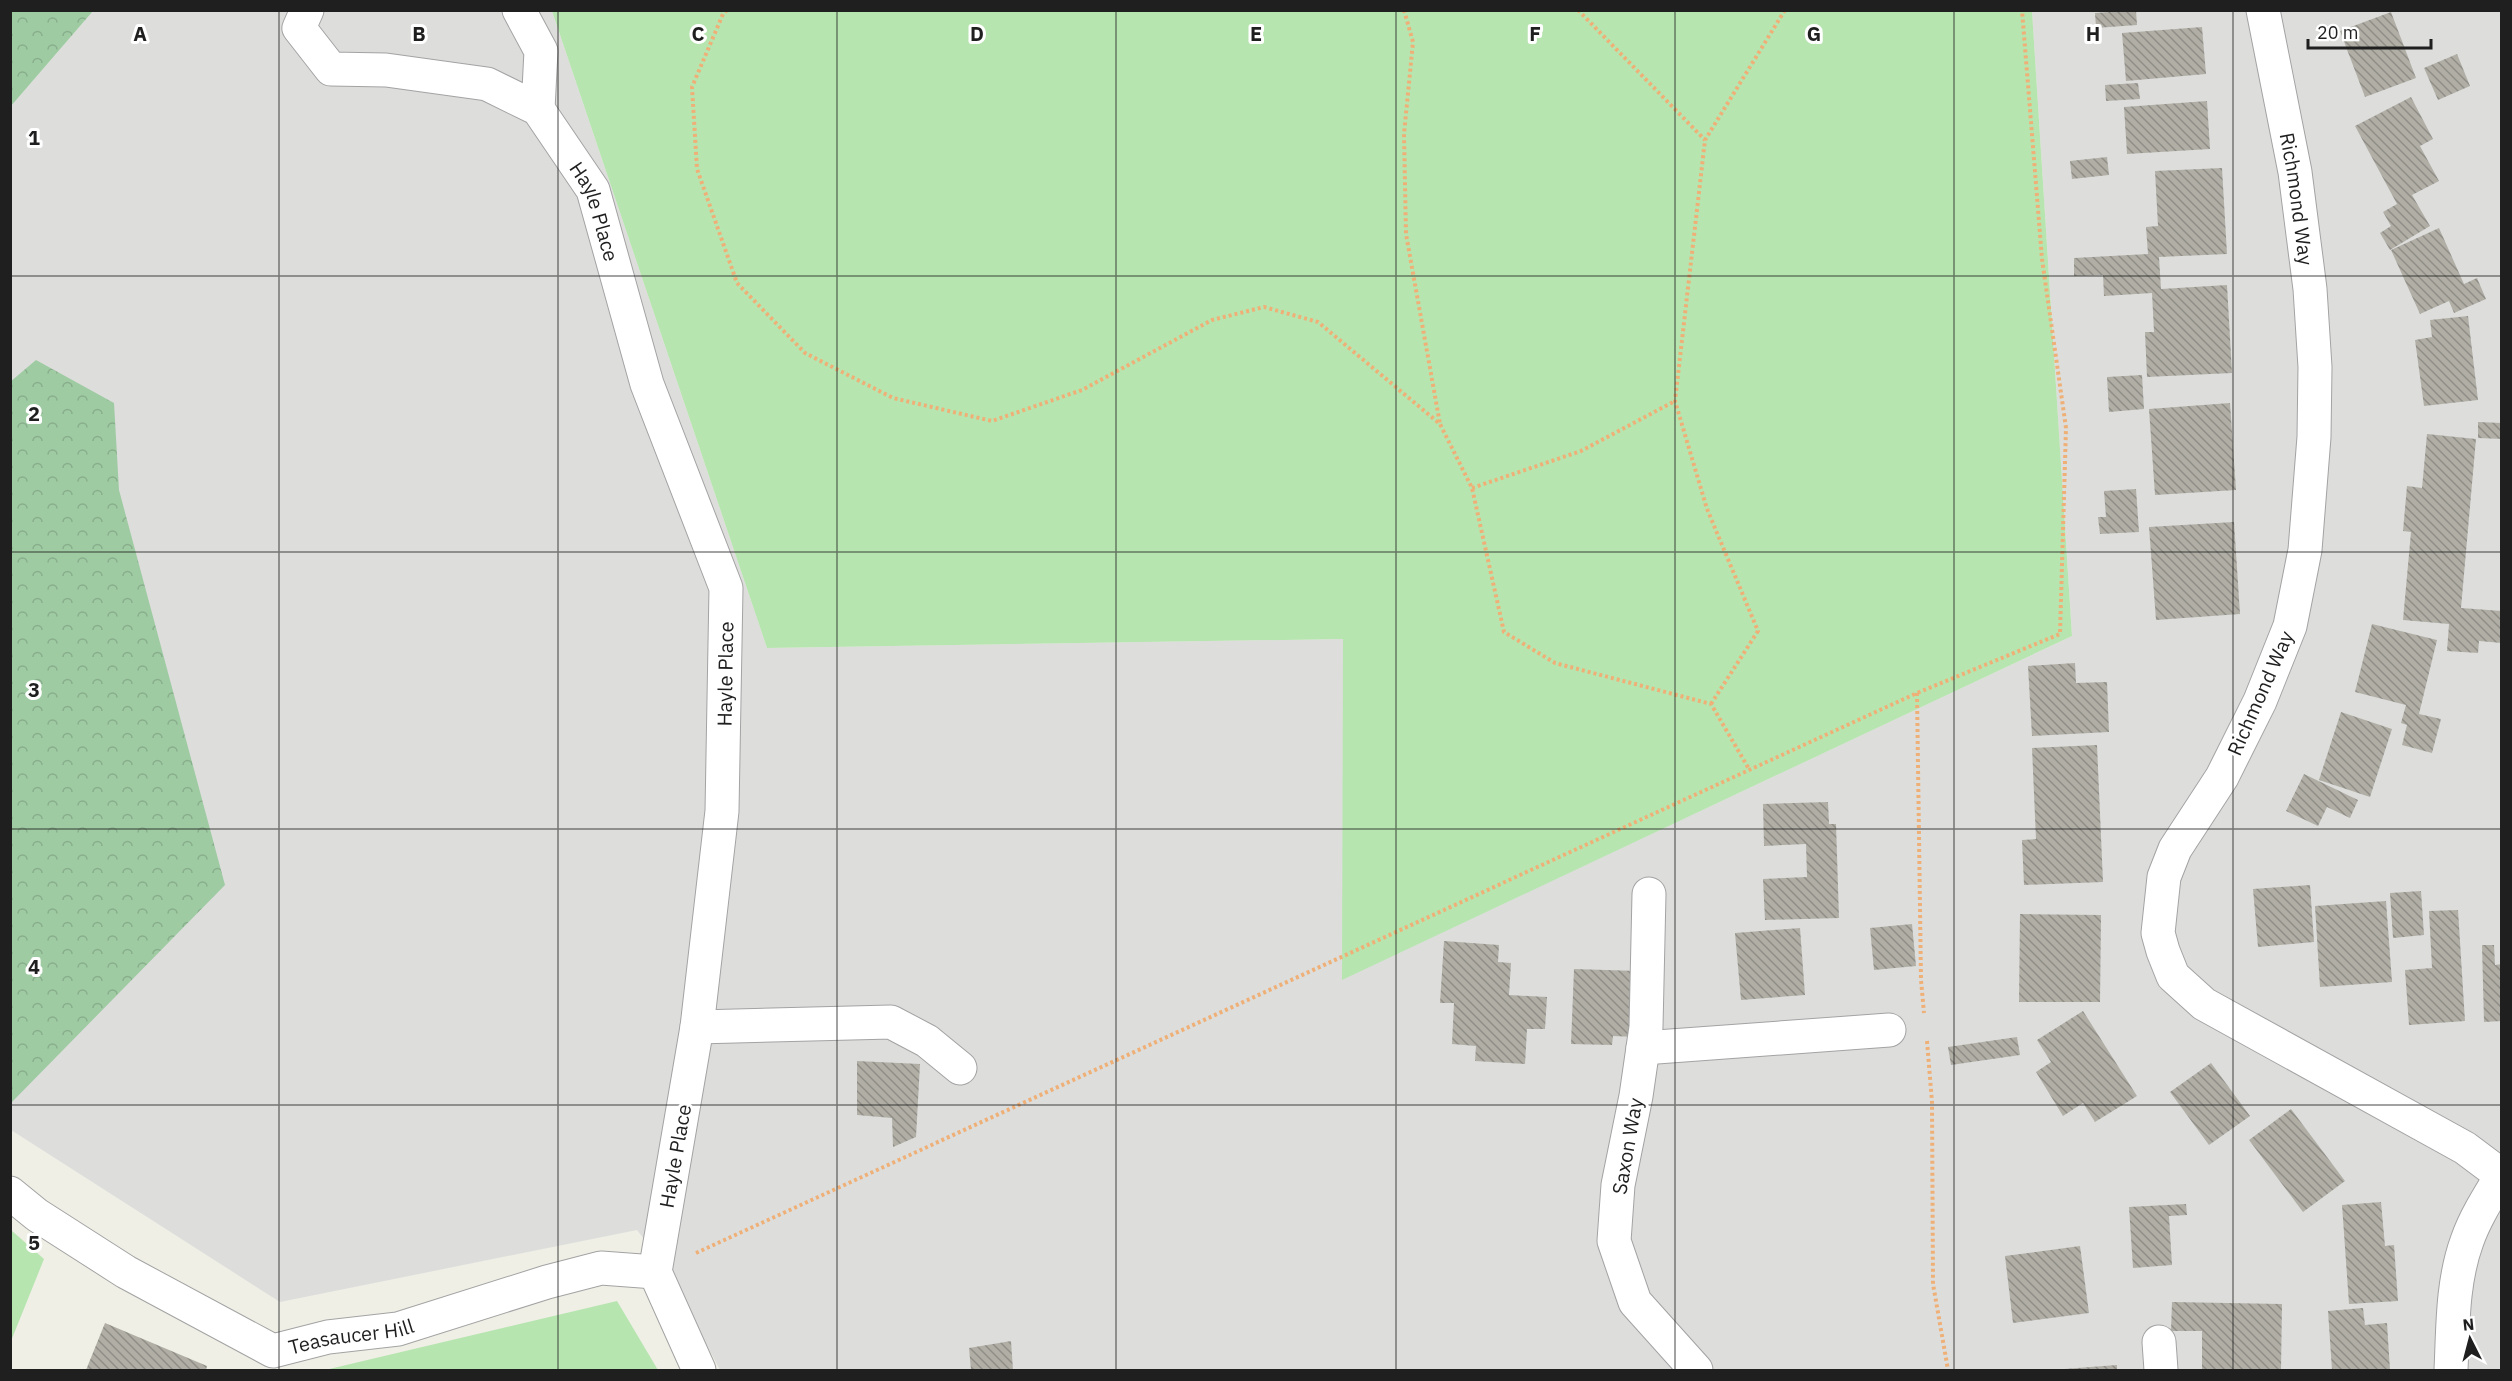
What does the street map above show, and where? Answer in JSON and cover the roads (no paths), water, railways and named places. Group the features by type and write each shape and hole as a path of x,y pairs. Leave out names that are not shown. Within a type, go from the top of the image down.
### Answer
{"street":[{"name":"Hayle Place","path":"307,10 299,28 331,69 386,70 487,84 538,109 593,190 648,384 726,588 722,811 697,1027 655,1272"},
{"path":"519,10 541,51 538,109"},
{"name":"Richmond Way","path":"2263,10 2295,172 2310,289 2315,367 2314,437 2305,550 2290,626 2260,701 2222,777 2175,849 2164,878 2158,933 2173,976 2204,1004 2465,1148 2501,1175"},
{"name":"Saxon Way","path":"1649,894 1646,1027 1636,1096 1618,1185 1614,1241 1635,1302 1696,1371"},
{"path":"697,1027 891,1022 927,1041 960,1068"},
{"path":"1642,1048 1889,1030"},
{"path":"2451,1371 2458,1274 2467,1241 2501,1175"},
{"name":"Teasaucer Hill","path":"10,1193 37,1215 126,1272 273,1351 328,1337 398,1329 547,1282 601,1268 655,1272"},
{"path":"655,1272 699,1371"}]}
